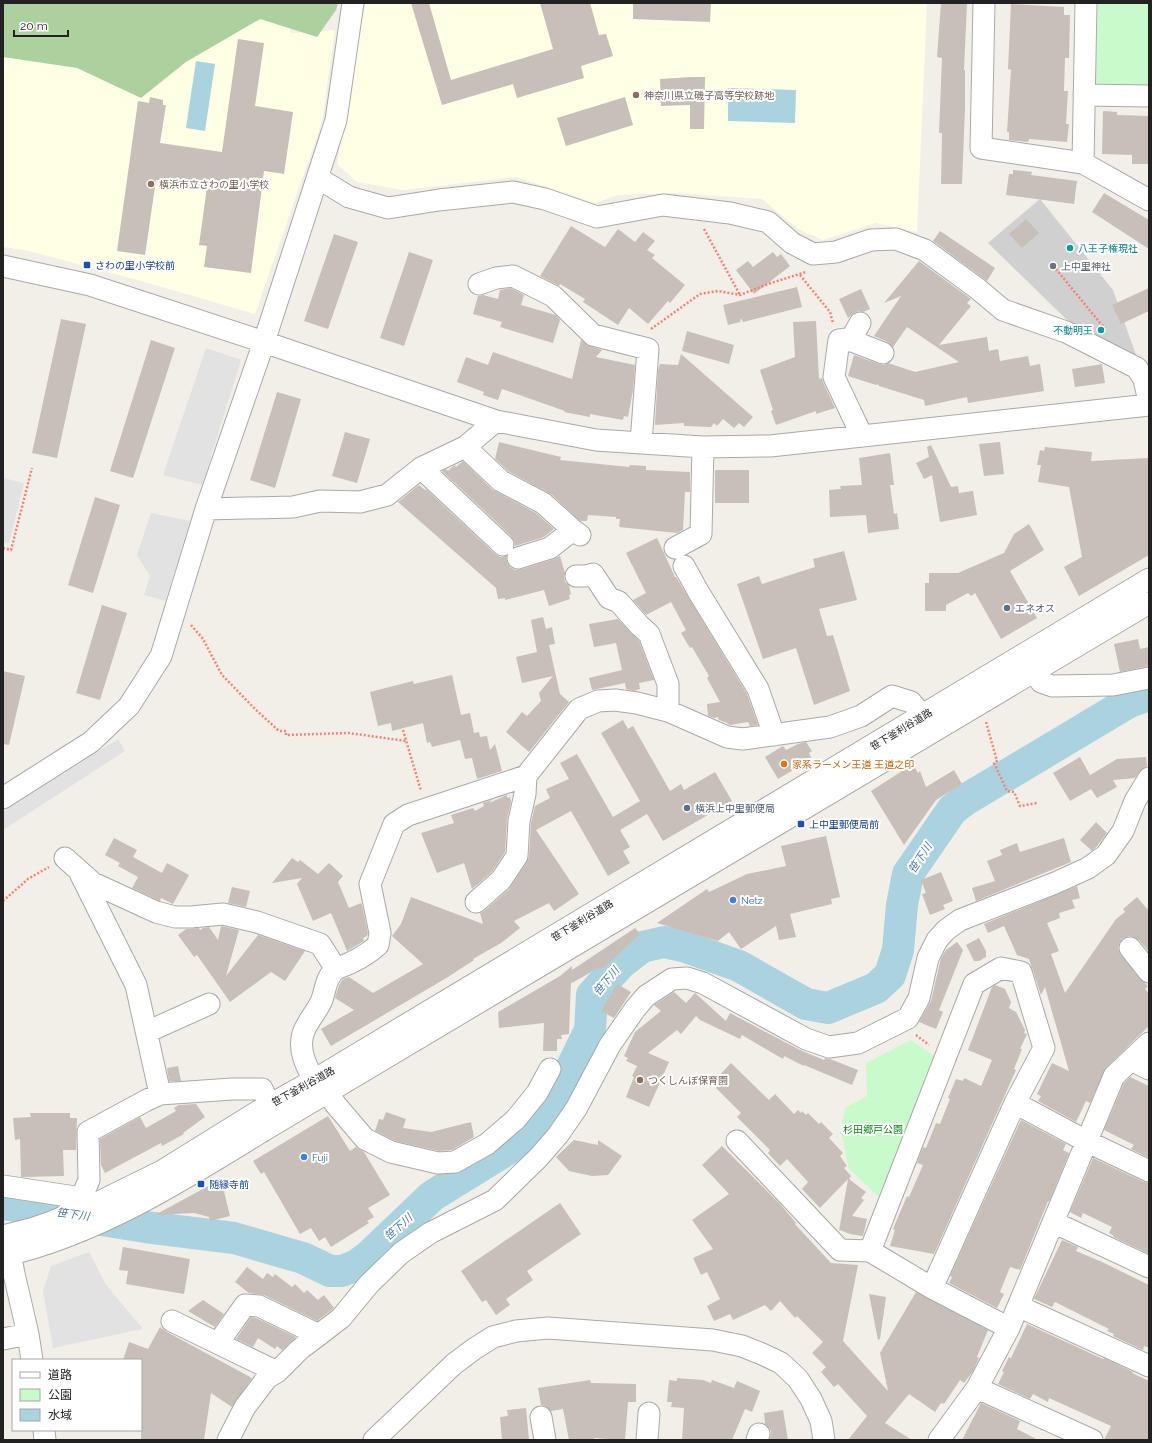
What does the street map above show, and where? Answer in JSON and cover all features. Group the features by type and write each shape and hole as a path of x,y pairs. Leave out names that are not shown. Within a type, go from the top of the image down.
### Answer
{"street":[{"path":"3,798 90,742 129,706 162,656 206,509 264,342 336,120 353,3"},
{"path":"984,3 981,148 1084,163 1149,200"},
{"path":"1084,163 1086,3"},
{"path":"1084,95 1149,96"},
{"path":"3,266 90,285 264,342 496,421 596,440 703,447 770,446 1149,404 1147,379 1137,368 1066,332 1003,310 978,289 925,250 896,239 871,240 836,252 813,254 792,243 768,222 730,213 663,205 597,217 545,199 512,192 440,200 388,208 349,197 318,178"},
{"path":"479,284 496,278 512,276 554,296 593,335 648,349 641,443"},
{"path":"860,323 845,340 834,377 862,436"},
{"path":"845,340 883,353"},
{"path":"206,509 293,507 320,501 360,502 387,495 421,468 465,447 496,421"},
{"path":"421,468 511,552 550,548 576,533 543,503 501,481 465,447"},
{"path":"703,447 701,534 679,557 699,593 758,689 774,735"},
{"path":"576,576 593,574 609,598 619,602 649,634 668,684 668,711"},
{"name":"笹下釜利谷道路","path":"6,1245 31,1229 49,1223 88,1202 162,1171 274,1113 321,1086 928,724 1149,579"},
{"name":"笹下釜利谷道路","path":"928,724 1034,671 1149,603"},
{"path":"1034,671 1041,682 1052,686 1113,685 1149,678"},
{"path":"550,1069 537,1093 515,1120 487,1144 455,1162 438,1163 391,1152 366,1139 336,1105 307,1068 301,1046 302,1038 304,1031 321,1001 324,987 332,972 367,955 378,945 380,933 370,884 394,824 408,815 526,776 579,709 598,701 615,700 637,703 668,711 727,737 743,739 830,727 862,716 892,696 911,702 928,724"},
{"path":"476,902 501,880 517,856 519,821 525,794 526,776"},
{"path":"228,1440 245,1407 267,1378 277,1372 299,1350 341,1318 369,1284 401,1253 430,1233 495,1200 539,1157 558,1135 576,1109 610,1045 646,996 672,979 687,978 703,983 806,1039 829,1047 858,1043 908,1018 919,998 928,958 937,940 946,930 960,920 1088,868 1106,855 1123,831 1135,801 1149,778"},
{"path":"71,863 93,883 156,912 175,917 223,914 257,922 320,944 336,969"},
{"path":"71,863 136,984 160,1094"},
{"path":"1130,948 1149,972"},
{"path":"870,1251 974,984 1001,968 1021,972 1044,1048 1015,1103 932,1288"},
{"path":"147,1032 209,1004"},
{"path":"939,1440 977,1388 1009,1328 1114,1076 1140,1065 1149,1043"},
{"path":"3,1186 75,1197 88,1202 88,1132 160,1094 232,1089 262,1089 274,1113"},
{"path":"1015,1103 1086,1141 1149,1171"},
{"name":"笹下釜利谷道路","path":"6,1245 36,1247 83,1229 177,1184 274,1113"},
{"path":"737,1141 840,1250 870,1251 932,1288 1009,1328"},
{"path":"1053,1222 1149,1267"},
{"path":"6,1245 28,1334 32,1359"},
{"path":"218,1343 245,1305 259,1306 319,1335"},
{"path":"1018,1306 1149,1366"},
{"path":"172,1321 277,1372"},
{"path":"374,1440 454,1364 474,1349 493,1337 516,1331 548,1328 713,1340 742,1346 762,1354 781,1363 798,1379 811,1399 821,1421 824,1440"},
{"path":"3,1339 28,1334"},
{"path":"977,1388 1092,1440"},
{"path":"648,1440 649,1413"},
{"path":"541,1417 545,1440"}],"path":[{"path":"681,207 703,226 740,295"},
{"path":"630,345 700,294 718,291 740,295 771,283 800,275 821,265 827,253"},
{"path":"1056,269 1107,331"},
{"path":"800,275 830,312 845,340"},
{"path":"3,548 11,550 32,468"},
{"path":"190,625 203,639 222,675 279,731 286,731 286,735 349,733 406,741"},
{"path":"984,716 997,761 994,763 1007,791 1014,792 1020,806 1037,803"},
{"path":"403,730 426,809"},
{"path":"3,901 28,880 71,863"}],"shaded area":[{"name":"神奈川県立磯子高等学校跡地","path":"365,3 927,3 917,232 876,223 823,240 798,229 762,199 675,193 617,195 596,203 516,177 403,190 357,182 337,164"},
{"name":"横浜市立さわの里小学校","path":"283,10 291,33 335,30 322,122 255,314 141,281 25,250 3,247 3,36 208,43"},
{"name":"上中里神社","path":"1040,199 1113,290 1136,355 1069,322 988,243"},
{"path":"206,348 241,360 202,485 163,475"},
{"path":"3,478 24,483 9,543 3,542"},
{"path":"151,513 190,521 165,601 144,595 150,576 137,555"},
{"path":"118,739 125,751 3,830 3,812"},
{"path":"89,1252 106,1285 143,1329 53,1348 43,1291 51,1266"}],"green space":[{"path":"3,3 338,3 336,10 317,37 260,19 186,62 141,98 77,68 3,57"},
{"path":"1098,3 1149,3 1149,87 1095,88"},
{"name":"杉田郷戸公園","path":"911,1040 938,1059 879,1197 849,1169 841,1131 845,1108 867,1096 866,1063"}],"water":[{"path":"196,61 215,64 205,131 186,128"},
{"path":"728,88 796,90 795,123 728,121"}],"pier":[{"path":"24,1193 156,1216 138,1239 6,1216"}],"building":[{"path":"411,3 429,3 451,80 553,49 540,3 590,3 599,35 606,34 613,56 581,66 584,78 517,98 513,84 442,105"},
{"path":"633,3 711,3 710,22 633,19"},
{"path":"941,3 967,3 962,184 941,184 942,133 939,133 942,58 937,57"},
{"path":"1011,4 1064,7 1064,15 1070,15 1069,58 1065,58 1064,91 1068,91 1066,124 1069,124 1067,142 1029,139 1028,142 1009,140 1009,132 1007,132 1011,70 1008,69"},
{"path":"238,39 264,43 255,106 293,112 284,174 264,171 251,273 204,267 207,246 199,245 207,187 156,180 145,255 117,251 138,101 149,103 150,97 163,100 163,105 166,105 160,143 222,152"},
{"path":"705,77 704,129 690,129 690,105 661,106 660,79"},
{"path":"625,97 633,125 566,146 557,118"},
{"path":"1103,111 1117,112 1117,115 1149,116 1149,164 1132,164 1132,155 1102,154"},
{"path":"1013,170 1032,172 1031,175 1077,181 1074,204 1006,195 1009,174 1013,174"},
{"path":"1104,193 1149,220 1149,249 1092,212"},
{"path":"1026,219 1039,233 1022,248 1009,234"},
{"path":"571,226 605,247 618,229 635,242 643,232 655,241 647,250 655,255 652,258 685,285 670,303 668,301 648,324 629,308 618,325 583,302 585,299 560,284 559,286 540,276"},
{"path":"940,231 995,268 987,281 933,241"},
{"path":"334,234 358,242 328,329 304,321"},
{"path":"409,252 433,260 404,346 380,338"},
{"path":"773,252 777,257 781,254 790,266 754,294 736,270 748,261 753,267"},
{"path":"919,261 971,299 967,303 971,306 939,345 987,337 989,351 998,349 1000,361 1028,356 1030,366 1040,364 1044,391 968,403 967,397 925,406 924,400 879,386 878,384 876,385 848,376 854,355 879,364 884,365 888,363 915,372 959,362 907,327 893,347 888,342 874,336 901,296 884,303"},
{"path":"797,287 802,307 743,322 741,318 740,322 728,325 723,305"},
{"path":"511,288 524,295 521,305 556,315 560,320 553,343 500,327 502,322 473,314 478,296 483,295 498,299 500,290"},
{"path":"1149,288 1149,311 1121,324 1112,305"},
{"path":"861,289 870,309 863,312 859,311 854,313 848,318 839,299"},
{"path":"61,319 86,324 57,458 32,453"},
{"path":"816,321 819,379 822,378 835,408 816,414 816,411 776,425 771,411 773,410 760,370 795,357 793,322"},
{"path":"687,331 734,345 729,364 682,351"},
{"path":"151,340 175,348 133,478 110,471"},
{"path":"581,340 590,346 602,350 596,357 635,365 633,390 628,417 624,416 623,420 590,414 590,417 564,412 565,411 502,389 498,400 483,395 484,392 457,382 466,357 488,365 493,352 572,379"},
{"path":"681,354 753,417 744,427 739,423 734,428 723,419 717,426 714,423 711,427 684,426 684,423 655,425 658,370 660,364 678,365"},
{"path":"1102,364 1105,383 1075,387 1072,369"},
{"path":"277,392 301,399 275,488 250,480"},
{"path":"345,432 370,439 357,483 332,476"},
{"path":"499,442 561,457 560,460 629,467 630,465 646,466 646,470 690,472 690,492 685,492 683,530 677,533 619,527 620,519 616,519 616,517 588,515 587,521 580,521 551,494 508,471 495,459"},
{"path":"1000,442 1004,474 984,476 979,444"},
{"path":"931,445 951,487 958,486 959,493 973,491 977,515 940,522 932,475 924,479 916,463 929,457 927,447"},
{"path":"1045,447 1092,452 1091,461 1149,458 1149,555 1079,596 1064,567 1082,557 1069,487 1038,482 1041,465 1037,465 1040,450 1044,451"},
{"path":"890,453 894,485 890,485 894,514 897,513 899,529 868,533 866,515 830,517 829,490 841,489 840,486 862,485 859,458"},
{"path":"463,461 493,490 536,513 554,529 544,537 515,546 511,536 442,471 446,469 448,471"},
{"path":"715,470 749,470 749,503 715,503"},
{"path":"419,485 425,490 426,489 495,554 500,557 506,556 510,567 515,570 560,556 565,573 565,582 569,585 571,594 569,595 570,599 549,606 544,590 505,600 505,598 498,599 496,588 398,502"},
{"path":"95,497 120,505 93,593 68,585"},
{"path":"1029,524 1044,550 1010,571 1037,618 1001,639 975,593 971,596 968,593 946,605 946,611 925,611 925,583 929,583 929,573 958,573 1004,553 1014,534"},
{"path":"657,538 675,577 747,694 758,725 750,726 748,722 730,725 719,720 718,717 714,718 708,716 707,704 720,702 707,678 709,676 692,647 690,648 681,633 686,630 671,602 646,615 633,600 646,593 626,553"},
{"path":"844,551 857,600 819,609 827,636 833,635 850,691 814,705 796,648 763,659 737,584 759,576 762,584 815,567 813,559"},
{"path":"102,605 127,613 100,700 76,693"},
{"path":"543,617 546,629 552,627 555,644 549,645 560,694 569,702 529,752 506,732 522,712 527,716 541,701 539,693 553,676 522,683 516,657 537,652 531,620"},
{"path":"618,619 639,641 654,680 639,683 640,689 634,691 626,689 625,683 592,690 589,678 622,670 616,643 594,647 589,624"},
{"path":"1138,639 1140,649 1149,647 1149,666 1120,672 1114,644"},
{"path":"3,671 25,676 9,745 3,744"},
{"path":"452,675 461,715 470,713 474,733 479,732 480,737 487,736 490,750 495,744 502,771 477,779 472,758 465,759 460,740 432,747 430,742 427,743 423,723 392,731 391,723 378,726 370,692 413,681 414,684"},
{"path":"623,720 628,729 633,726 670,791 681,784 684,790 715,772 732,801 663,841 647,814 620,830 630,847 623,851 630,863 608,876 571,811 536,830 579,894 554,911 549,903 514,921 520,928 501,943 473,959 474,960 448,977 331,1046 321,1029 354,1010 335,998 339,985 343,979 349,977 373,993 423,964 392,936 401,924 411,897 483,924 480,913 509,889 527,862 529,857 531,823 535,806 550,798 546,789 569,779 560,763 577,754 613,817 640,801 601,733"},
{"path":"806,742 812,751 809,753 812,759 778,779 765,757 783,746 786,750"},
{"path":"1080,757 1090,775 1117,759 1146,757 1147,766 1143,768 1135,778 1113,780 1117,787 1097,798 1091,789 1070,801 1053,773"},
{"path":"913,764 918,773 920,771 926,787 954,770 962,784 936,800 904,845 871,791"},
{"path":"507,795 507,798 510,797 511,802 507,820 505,852 492,872 472,889 464,863 437,873 421,833 454,823 451,815 473,808 475,811 484,806 483,803 492,800 489,803"},
{"path":"1096,822 1107,833 1092,851 1080,840"},
{"path":"826,836 840,897 831,899 832,904 790,914 796,937 779,940 776,926 741,949 729,932 718,941 657,923 707,889 709,892 747,874 786,866 781,846"},
{"path":"114,838 137,850 133,857 162,873 167,863 189,875 173,904 161,898 160,901 132,888 138,877 118,866 120,863 105,855"},
{"path":"1064,838 1071,862 976,901 972,888 995,881 987,861 1002,855 1000,850 1017,843 1020,852"},
{"path":"292,858 298,862 300,860 318,874 329,863 343,876 338,882 349,908 361,903 362,905 368,933 367,936 363,938 364,941 347,951 331,913 313,921 297,884 302,878 272,883"},
{"path":"941,872 953,901 943,905 945,909 930,915 922,894 926,893 921,880"},
{"path":"1077,886 1080,898 1072,900 1075,908 1059,913 1060,918 1047,923 1059,951 1051,954 1065,993 1116,919 1125,912 1123,909 1137,897 1149,911 1149,952 1139,940 1129,936 1122,939 1118,949 1140,979 1148,986 1145,989 1149,994 1149,1026 1106,1068 1090,1103 1086,1101 1076,1122 1038,1101 1041,1096 1037,1094 1052,1063 1069,1071 1045,987 1041,995 1029,959 1017,955 1004,926 988,933 984,924"},
{"path":"232,887 250,891 246,907 228,903"},
{"path":"221,926 239,930 226,976 258,935 305,951 285,981 271,972 230,1002 197,955 194,957 178,935 186,929 199,928 200,930 209,927 218,940"},
{"path":"635,928 640,934 601,970 600,967 572,983 571,982 569,1034 561,1035 562,1039 557,1039 557,1051 543,1051 544,1023 499,1028 498,1012 560,976 572,966 572,970"},
{"path":"979,938 986,951 986,957 979,961 974,961 966,945"},
{"path":"957,942 963,950 939,1010 943,1012 936,1029 919,1022 931,1001 941,958 946,950"},
{"path":"617,984 631,992 614,1018 601,1011"},
{"path":"995,985 1005,989 1011,1002 1009,1008 1016,1012 1025,1030 1024,1033 1027,1034 1020,1049 1022,1049 1014,1069 1016,1070 934,1254 890,1246 895,1230 893,1229 907,1196 909,1197 923,1165 917,1163 923,1147 926,1148 936,1123 940,1124 956,1079 963,1081 964,1078 981,1086 992,1060 968,1050 992,987"},
{"path":"674,992 686,1003 695,993 726,1021 730,1013 800,1050 824,1060 825,1058 830,1059 858,1070 852,1085 804,1066 784,1056 783,1059 742,1035 740,1039 700,1020 696,1016 681,1034 677,1030 648,1053 669,1062 649,1107 626,1097 634,1077 632,1076 637,1066 626,1061 628,1058 624,1056 635,1032 661,1011 654,1005"},
{"path":"731,1063 769,1100 775,1094 794,1114 798,1110 801,1113 802,1111 806,1115 808,1113 819,1124 821,1122 833,1134 829,1138 843,1153 840,1156 847,1166 844,1168 851,1176 849,1179 866,1192 861,1198 864,1200 852,1216 867,1219 863,1236 839,1231 848,1179 820,1208 802,1189 808,1182 787,1159 780,1166 768,1153 770,1150 737,1117 741,1113 716,1088 721,1084 716,1079"},
{"path":"178,1066 181,1081 169,1081 167,1068"},
{"path":"1130,1077 1149,1086 1149,1158 1131,1149 1134,1145 1104,1130 1124,1083"},
{"path":"196,1104 205,1117 183,1133 184,1134 162,1146 161,1143 105,1173 101,1165 100,1139 140,1117 146,1128 176,1111 174,1108 179,1105"},
{"path":"386,1112 406,1119 403,1128 431,1132 471,1122 474,1137 452,1150 439,1151 395,1141 375,1131 379,1119 383,1120"},
{"path":"30,1113 70,1113 70,1118 77,1118 76,1150 63,1150 64,1176 21,1177 20,1139 15,1140 13,1118 31,1117"},
{"path":"328,1116 350,1151 356,1147 364,1152 390,1195 368,1208 374,1217 367,1221 369,1223 331,1247 325,1237 319,1241 311,1228 300,1234 264,1172 261,1174 253,1161"},
{"path":"1021,1120 1066,1144 1063,1150 1069,1153 1020,1270 1010,1267 1000,1292 1004,1294 997,1308 949,1283 952,1277 950,1276"},
{"path":"574,1140 598,1145 598,1140 622,1156 608,1175 592,1176 569,1171 556,1157"},
{"path":"722,1146 780,1204 797,1224 794,1223 831,1263 858,1265 843,1341 888,1391 880,1353 916,1292 988,1330 973,1371 964,1383 960,1380 944,1404 941,1403 935,1412 909,1394 885,1423 912,1440 848,1440 867,1416 838,1384 834,1387 821,1372 826,1367 812,1353 823,1342 797,1316 795,1318 780,1301 771,1311 765,1305 733,1320 730,1314 714,1321 707,1306 720,1299 707,1272 701,1275 693,1258 713,1249 692,1220 729,1194 702,1165"},
{"path":"1093,1158 1149,1183 1149,1254 1113,1237 1114,1236 1109,1233 1112,1227 1083,1213 1081,1218 1070,1212"},
{"path":"221,1179 230,1216 210,1221 209,1217 194,1213 155,1215"},
{"path":"560,1203 581,1234 527,1271 533,1280 506,1299 510,1305 496,1315 486,1300 482,1302 461,1271"},
{"path":"1062,1240 1078,1247 1076,1251 1149,1285 1149,1348 1144,1346 1143,1350 1113,1336 1114,1334 1107,1331 1109,1329 1055,1302 1052,1307 1034,1299"},
{"path":"123,1247 190,1259 184,1294 126,1284 128,1271 119,1270"},
{"path":"247,1267 263,1279 267,1273 273,1277 275,1274 292,1287 295,1284 304,1293 307,1290 318,1300 324,1295 334,1308 317,1321 264,1295 249,1293 235,1282"},
{"path":"869,1294 886,1297 880,1339 878,1340"},
{"path":"203,1300 224,1314 215,1327 188,1311"},
{"path":"251,1317 296,1337 282,1350 277,1346 275,1349 258,1338 253,1347 236,1339"},
{"path":"1027,1324 1103,1359 1104,1358 1149,1381 1149,1440 1104,1440 1111,1426 1049,1398 1048,1402 1033,1394 1030,1399 998,1384 1004,1372 1002,1371 1009,1357 1011,1358"},
{"path":"160,1327 252,1378 232,1407 211,1393 204,1440 141,1440 142,1359 123,1359 129,1342 148,1349"},
{"path":"677,1378 703,1380 711,1383 712,1380 734,1388 737,1381 760,1391 752,1412 745,1409 732,1440 682,1440 684,1408 671,1407 672,1402 667,1402 669,1380 677,1381"},
{"path":"590,1380 591,1383 636,1384 636,1402 628,1402 625,1440 594,1438 595,1440 569,1440 563,1409 551,1411 545,1406 541,1405 538,1388"},
{"path":"981,1403 1020,1421 1017,1429 1038,1440 962,1440"},
{"path":"526,1408 529,1440 502,1440 500,1417 508,1416 507,1410"},
{"path":"783,1410 788,1440 770,1440 771,1431 765,1424 764,1413"}],"waterway":[{"name":"笹下川","path":"3,1204 145,1227 234,1238 303,1258 330,1271 342,1271 357,1265 368,1257 432,1196 508,1149 531,1129 570,1071 590,1030 592,995 621,963 642,947 664,942 683,946 739,966 806,1004 828,1008 876,988 890,975 898,950 902,905 908,874 952,810 965,800 1129,702 1149,695"}],"place":[{"name":"神奈川県立磯子高等学校跡地","path":"636,95"},
{"name":"横浜市立さわの里小学校","path":"151,184"},
{"name":"八王子権現社","path":"1070,248"},
{"name":"さわの里小学校前","path":"87,265"},
{"name":"上中里神社","path":"1053,266"},
{"name":"不動明王","path":"1101,330"},
{"name":"エネオス","path":"1007,608"},
{"name":"家系ラーメン王道 王道之印","path":"784,764"},
{"name":"横浜上中里郵便局","path":"687,808"},
{"name":"上中里郵便局前","path":"801,824"},
{"name":"Netz","path":"733,900"},
{"name":"つくしんぼ保育園","path":"640,1080"},
{"name":"Fuji","path":"304,1157"},
{"name":"随縁寺前","path":"201,1184"}]}
